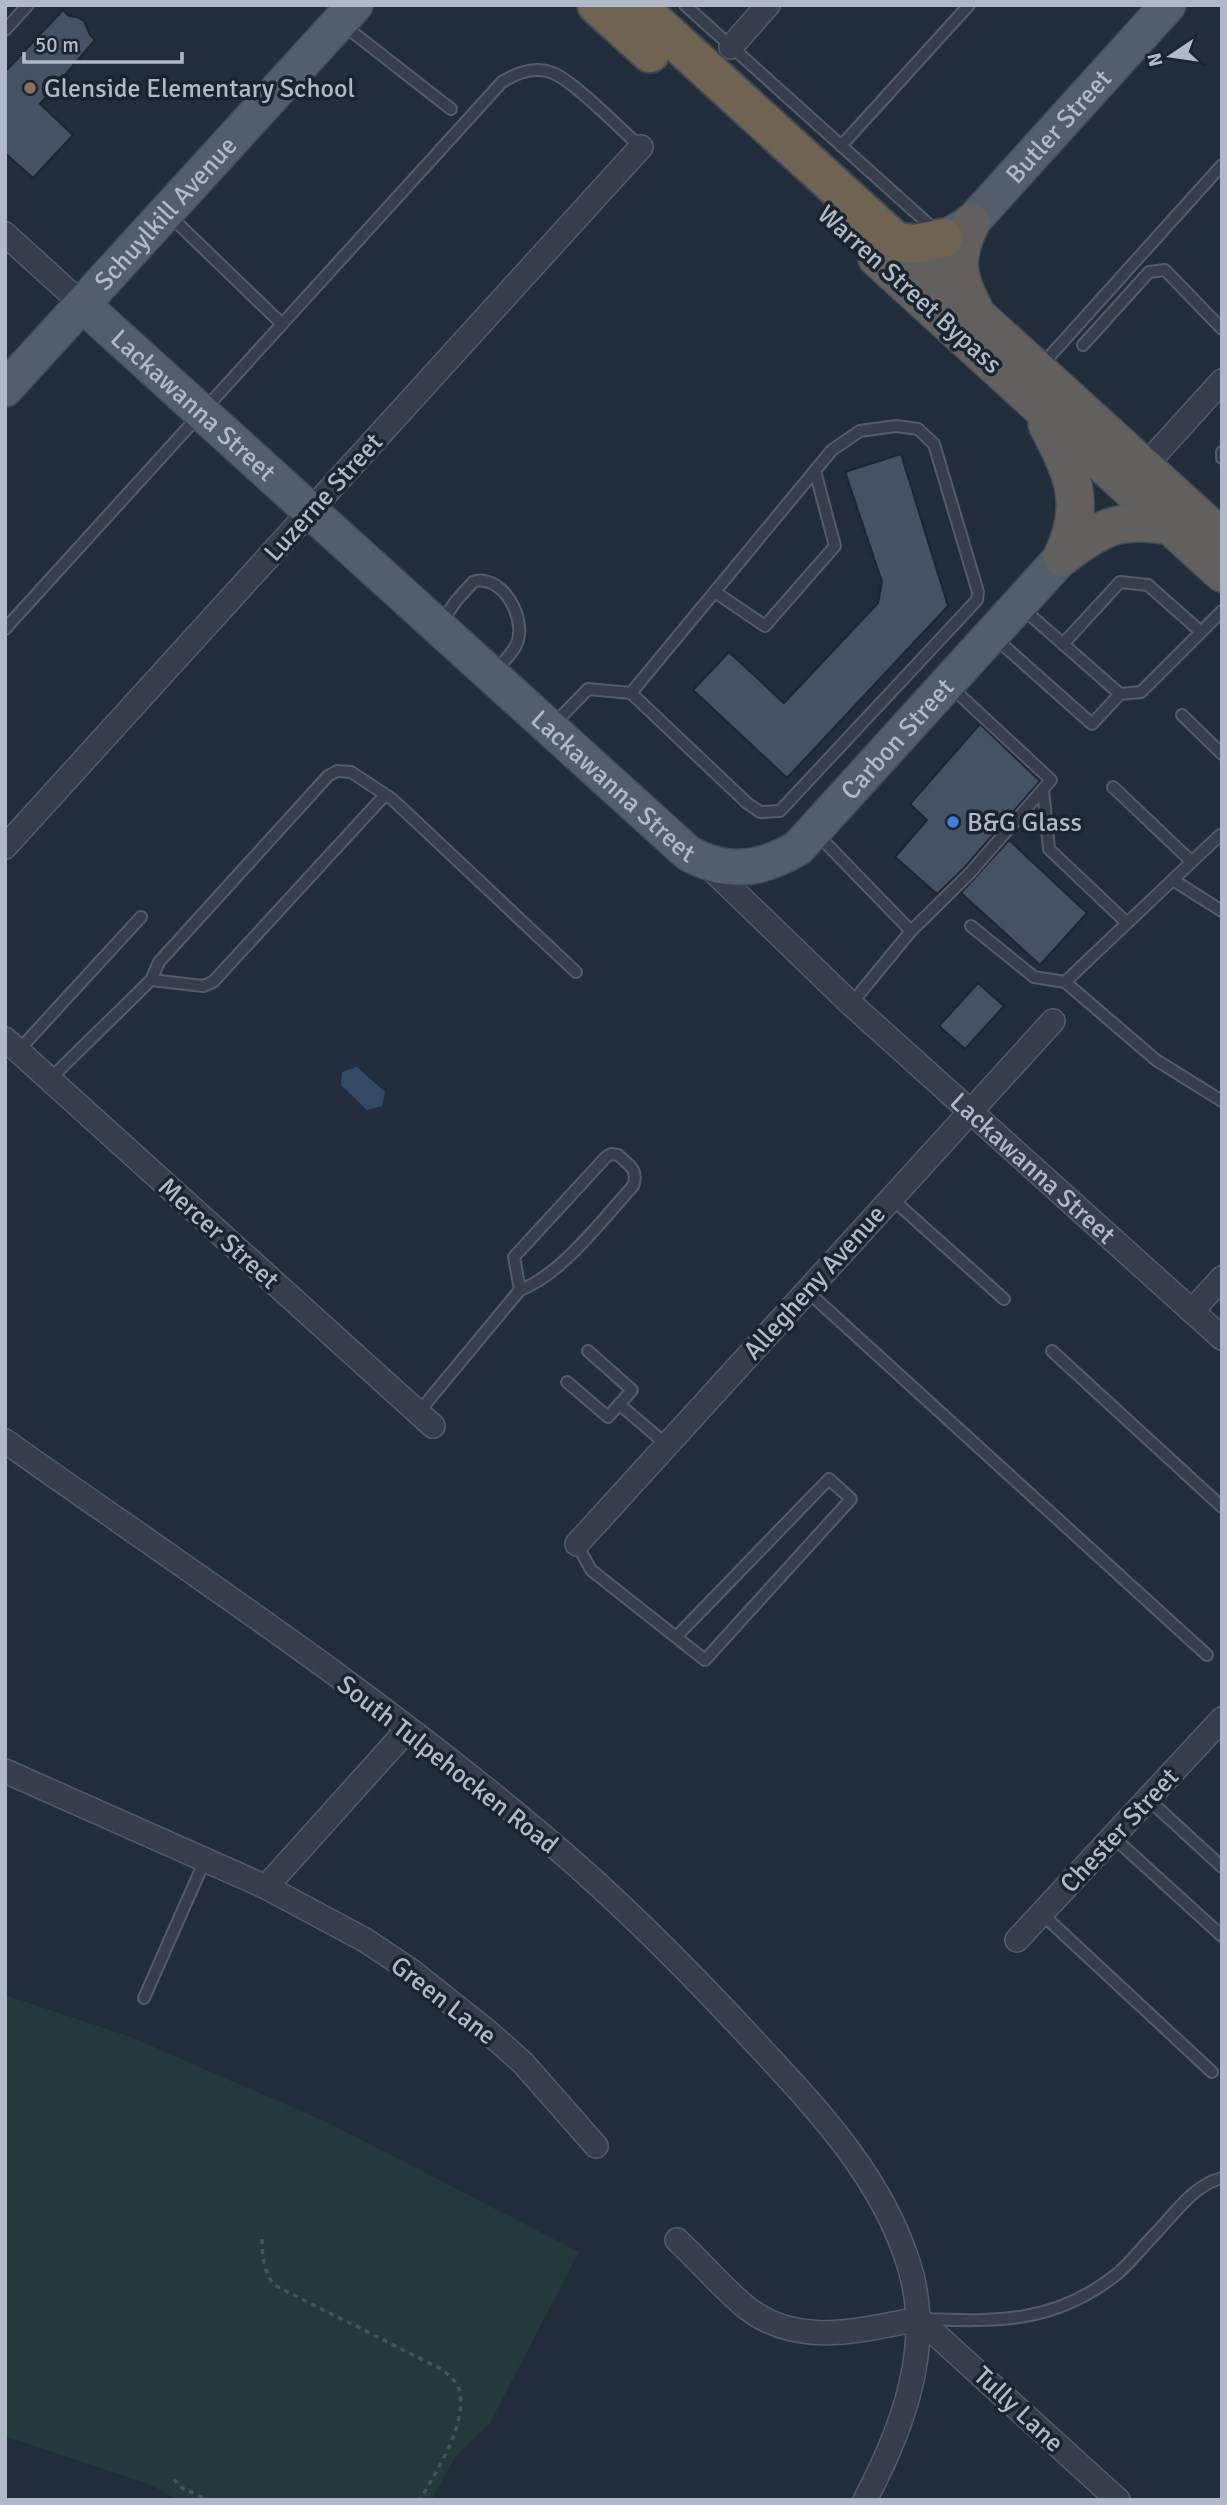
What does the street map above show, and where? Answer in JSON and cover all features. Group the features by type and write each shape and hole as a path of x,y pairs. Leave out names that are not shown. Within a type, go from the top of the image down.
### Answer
{"highway":[{"name":"Warren Street Bypass","path":"597,5 887,250 977,316 1037,387 1170,526 1222,573"},
{"name":"Warren Street Bypass","path":"636,5 887,250 1037,387 1144,467 1222,538"},
{"path":"887,250 957,231 962,241 958,266 965,292 977,316"},
{"path":"1037,387 1075,494 1074,526 1062,557"},
{"path":"1062,557 1089,537 1111,526 1144,521 1170,526"}],"main road":[{"name":"Butler Street","path":"957,231 1168,5"},
{"name":"Schuylkill Avenue","path":"5,389 348,14"},
{"name":"Lackawanna Street","path":"83,305 688,853 705,863"},
{"name":"Carbon Street","path":"705,863 726,868 762,865 780,859 798,848 1062,557"}],"street":[{"path":"731,47 768,5"},
{"name":"Luzerne Street","path":"5,847 641,147"},
{"name":"Lackawanna Street","path":"5,234 83,305"},
{"path":"1144,467 1222,381"},
{"name":"Lackawanna Street","path":"705,863 852,1004 1222,1338"},
{"name":"Allegheny Avenue","path":"577,1544 1053,1021"},
{"name":"Mercer Street","path":"12,1045 426,1420"},
{"path":"1192,1311 1222,1278"},
{"name":"South Tulpehocken Road","path":"5,1441 408,1729 501,1802 613,1898 707,1990 843,2142 874,2188 891,2221 909,2266 919,2319 911,2389 887,2458 866,2500"},
{"name":"Chester Street","path":"1017,1940 1222,1719"},
{"path":"266,1887 408,1729"},
{"name":"Green Lane","path":"5,1771 266,1887 365,1940 410,1970 523,2063 596,2146"},
{"path":"677,2240 747,2308 771,2324 783,2328 819,2334 919,2319"},
{"name":"Tully Lane","path":"919,2319 1118,2500"}],"lane":[{"path":"5,30 28,5"},
{"path":"685,5 841,146 957,231"},
{"path":"841,146 969,5"},
{"path":"348,14 451,109"},
{"path":"5,629 502,82 517,73 535,70 553,73 568,82 641,147"},
{"path":"1037,387 1222,165"},
{"path":"166,212 282,324"},
{"path":"1083,345 1149,272 1157,270 1165,270 1222,329"},
{"path":"550,727 589,689 631,693 747,803 760,812 780,811 977,600 978,592 934,444 918,429 897,426 860,431 832,450 631,693"},
{"path":"1222,452 1222,458"},
{"path":"715,592 765,626 835,546 815,471"},
{"path":"439,626 473,582 484,580 500,588 517,613 520,629 516,646 492,675"},
{"path":"1063,644 1120,582 1148,585 1201,632"},
{"path":"1019,606 1120,694"},
{"path":"992,636 1092,724 1120,694 1141,692 1222,611"},
{"path":"948,684 1047,785 1049,849 1127,923"},
{"path":"1182,715 1222,754"},
{"path":"50,1079 151,980 159,962 328,776 337,771 351,772 385,795 576,972"},
{"path":"852,1004 911,931 970,873 1047,785"},
{"path":"1113,788 1192,862"},
{"path":"151,980 204,986 213,982 385,795"},
{"path":"815,832 911,931"},
{"path":"1065,982 1221,832"},
{"path":"1173,880 1222,911"},
{"path":"12,1045 141,917"},
{"path":"971,926 1034,977 1065,982 1156,1060 1222,1101"},
{"path":"426,1420 520,1290 538,1284 633,1186 636,1179 635,1170 618,1154 606,1157 514,1257 520,1290"},
{"path":"891,1198 1004,1298"},
{"path":"807,1291 1207,1656"},
{"path":"567,1381 608,1417 632,1391 588,1351"},
{"path":"1052,1351 1222,1507"},
{"path":"619,1404 667,1445"},
{"path":"577,1544 591,1570 705,1660 851,1499 829,1479 676,1637"},
{"path":"1147,1799 1222,1867"},
{"path":"1113,1837 1222,1936"},
{"path":"144,1998 205,1860"},
{"path":"1042,1914 1212,2072"},
{"path":"919,2319 985,2321 1017,2318 1043,2314 1087,2294 1118,2273 1200,2188 1222,2178"}],"path":[{"path":"262,2239 262,2256 268,2276 274,2285 441,2369 454,2379 461,2393 459,2415 449,2446 420,2500"},
{"path":"174,2479 180,2487 208,2500"}],"green space":[{"path":"5,1995 131,2037 331,2124 579,2252 490,2423 456,2456 431,2500 178,2500 149,2484 5,2436"}],"water":[{"path":"357,1067 385,1092 382,1106 367,1110 341,1085 342,1072"}],"building":[{"name":"Glenside Elementary School","path":"63,10 69,16 84,21 95,40 40,104 73,135 33,178 5,153 5,72"},
{"path":"901,454 948,606 787,778 693,690 729,652 784,703 878,603 882,582 845,472"},
{"path":"980,724 1040,781 964,868 937,894 895,857 927,820 910,804"},
{"path":"1009,840 1087,913 1040,965 961,893"},
{"path":"978,983 1004,1006 965,1049 939,1026"}],"place":[{"name":"Glenside Elementary School","path":"30,88"},
{"name":"B&G Glass","path":"953,822"}]}
